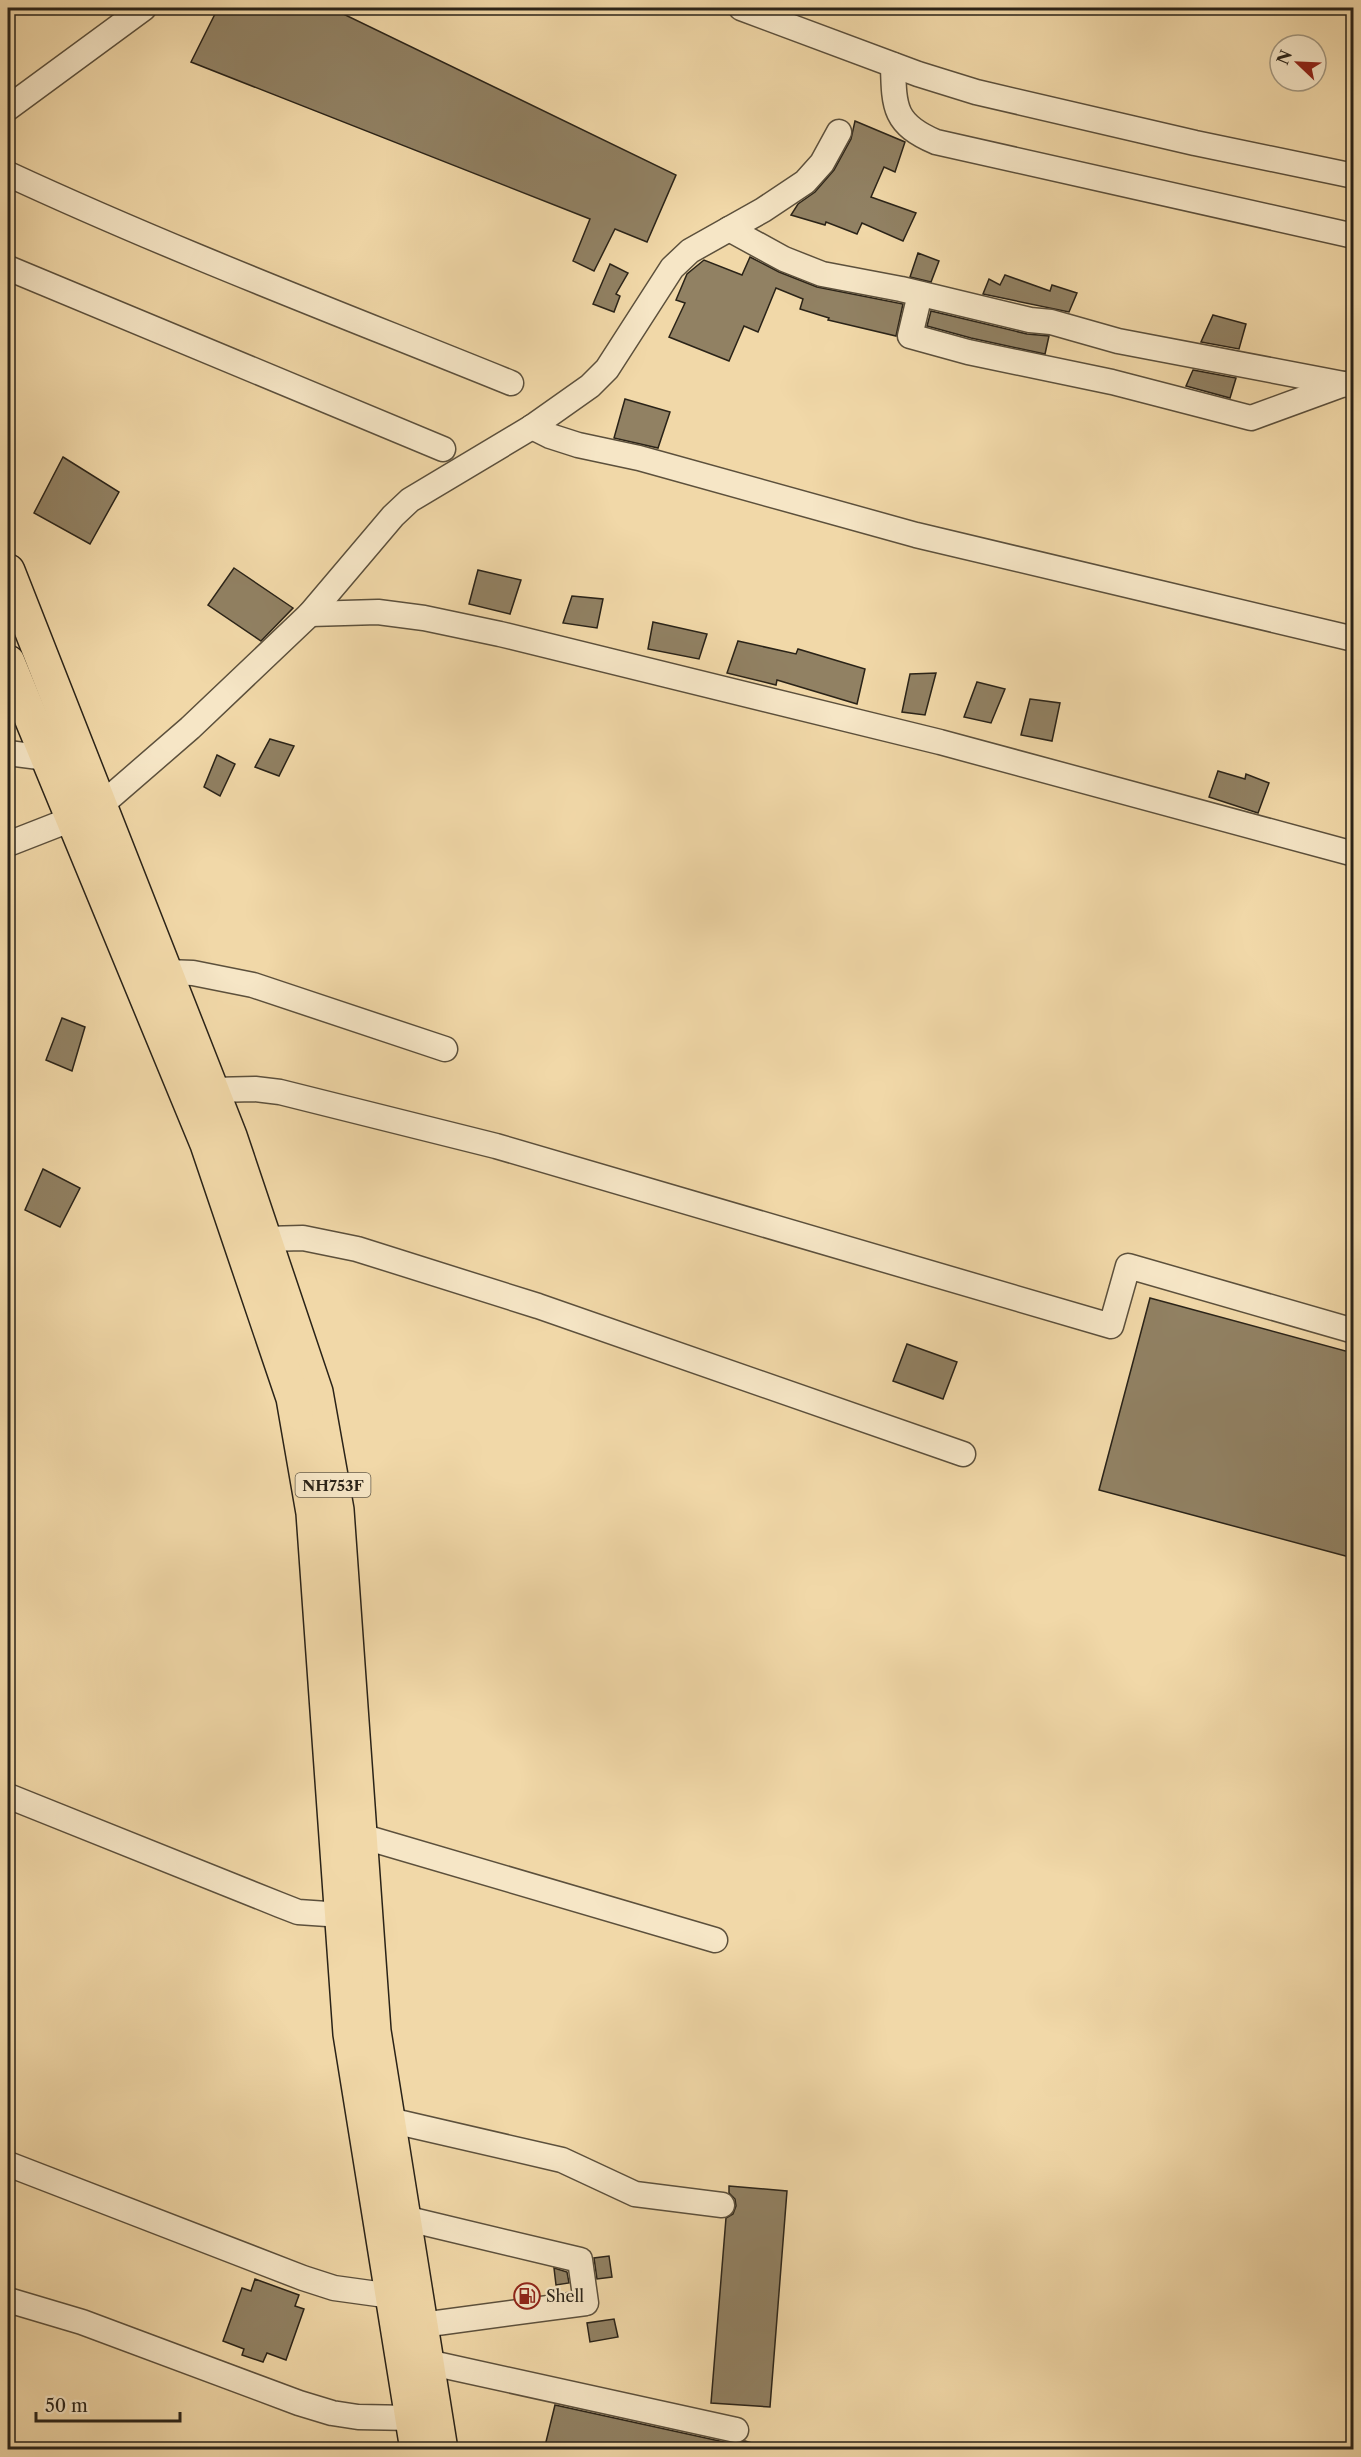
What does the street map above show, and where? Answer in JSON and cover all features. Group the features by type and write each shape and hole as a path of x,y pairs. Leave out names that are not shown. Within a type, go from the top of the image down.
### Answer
{"highway":[{"name":"NH753F","path":"8,571 86,813 207,1144 293,1398 313,1513 350,2034 417,2450"},
{"name":"NH753F","path":"8,662 47,758 86,813 166,972 212,1090 316,1392 337,1510 374,2031 441,2450"}],"street":[{"path":"8,108 144,8"},
{"path":"741,8 893,65 976,92 1195,143 1353,176"},
{"path":"893,65 893,96 900,119 918,135 936,142 1353,236"},
{"path":"8,844 86,813 190,728 310,614 393,516 410,500 532,427 590,386 607,369 672,268 690,251 805,182 822,163 839,132"},
{"path":"8,174 64,200 511,383"},
{"path":"729,229 805,269 822,274 1030,320 1051,322 1118,341 1348,385"},
{"path":"8,268 443,449"},
{"path":"920,294 910,336 968,352 1112,382 1251,418 1348,385"},
{"path":"532,427 550,436 578,445 650,461 916,535 1353,639"},
{"path":"310,614 378,612 424,618 500,634 940,742 1353,854"},
{"path":"8,753 47,758"},
{"path":"166,972 193,973 253,985 445,1049"},
{"path":"212,1090 255,1089 280,1092 496,1146 1111,1326 1128,1266 1353,1332"},
{"path":"265,1239 303,1238 357,1250 538,1306 963,1454"},
{"path":"8,1796 108,1838 298,1912 342,1915"},
{"path":"361,1836 715,1940"},
{"path":"389,2120 562,2160 635,2194 722,2205"},
{"path":"8,2164 303,2278 334,2288 392,2296"},
{"path":"404,2218 580,2260 586,2303 422,2325"},
{"path":"8,2300 82,2322 321,2410 358,2417 412,2418"},
{"path":"427,2362 736,2430"}],"building":[{"path":"218,8 331,8 676,175 647,242 615,229 594,271 573,261 590,219 191,62"},
{"path":"855,121 905,142 895,172 884,167 871,197 916,213 903,241 862,223 857,234 826,222 825,225 791,215 798,204 815,192 834,170 851,139"},
{"path":"918,253 939,261 931,282 910,277"},
{"path":"750,257 779,272 817,287 903,304 896,336 828,320 829,318 800,309 803,299 776,288 758,332 744,326 729,361 669,337 685,303 676,300 687,274 704,260 742,275"},
{"path":"610,264 628,273 616,294 620,296 614,312 593,304"},
{"path":"1005,275 1050,291 1052,285 1077,293 1069,312 983,294 989,279 1000,285"},
{"path":"931,311 1027,334 1049,336 1045,354 927,326"},
{"path":"1213,315 1246,324 1239,349 1201,342"},
{"path":"1193,370 1236,378 1230,398 1186,386"},
{"path":"625,399 670,412 658,448 614,438"},
{"path":"63,457 119,492 90,544 34,513"},
{"path":"234,568 293,608 261,641 208,605"},
{"path":"478,570 521,580 510,614 469,604"},
{"path":"572,596 603,599 597,628 563,623"},
{"path":"653,622 707,634 699,659 648,649"},
{"path":"738,641 796,654 798,649 865,669 857,704 777,680 776,685 727,673"},
{"path":"936,673 925,715 902,712 910,674"},
{"path":"977,682 1005,689 991,723 964,717"},
{"path":"1030,699 1060,703 1052,741 1021,735"},
{"path":"270,739 294,746 279,776 255,767"},
{"path":"217,755 235,764 220,796 204,787"},
{"path":"1218,771 1245,779 1246,774 1269,783 1258,813 1209,797"},
{"path":"62,1018 85,1027 72,1071 46,1060"},
{"path":"43,1169 80,1188 60,1227 25,1210"},
{"path":"1150,1298 1353,1353 1353,1558 1099,1490"},
{"path":"907,1344 957,1362 943,1399 893,1381"},
{"path":"729,2186 787,2191 770,2407 711,2403 726,2218 733,2214 736,2206 735,2199 729,2193"},
{"path":"609,2256 612,2277 597,2279 594,2258"},
{"path":"554,2268 567,2272 569,2283 556,2285"},
{"path":"255,2279 299,2295 295,2306 304,2309 286,2360 267,2353 263,2362 242,2355 244,2349 223,2341 242,2288 251,2291"},
{"path":"614,2319 618,2337 590,2342 587,2323"},
{"path":"555,2405 733,2444 745,2441 756,2444 755,2450 544,2450"}],"place":[{"name":"Shell","path":"527,2296"}]}
